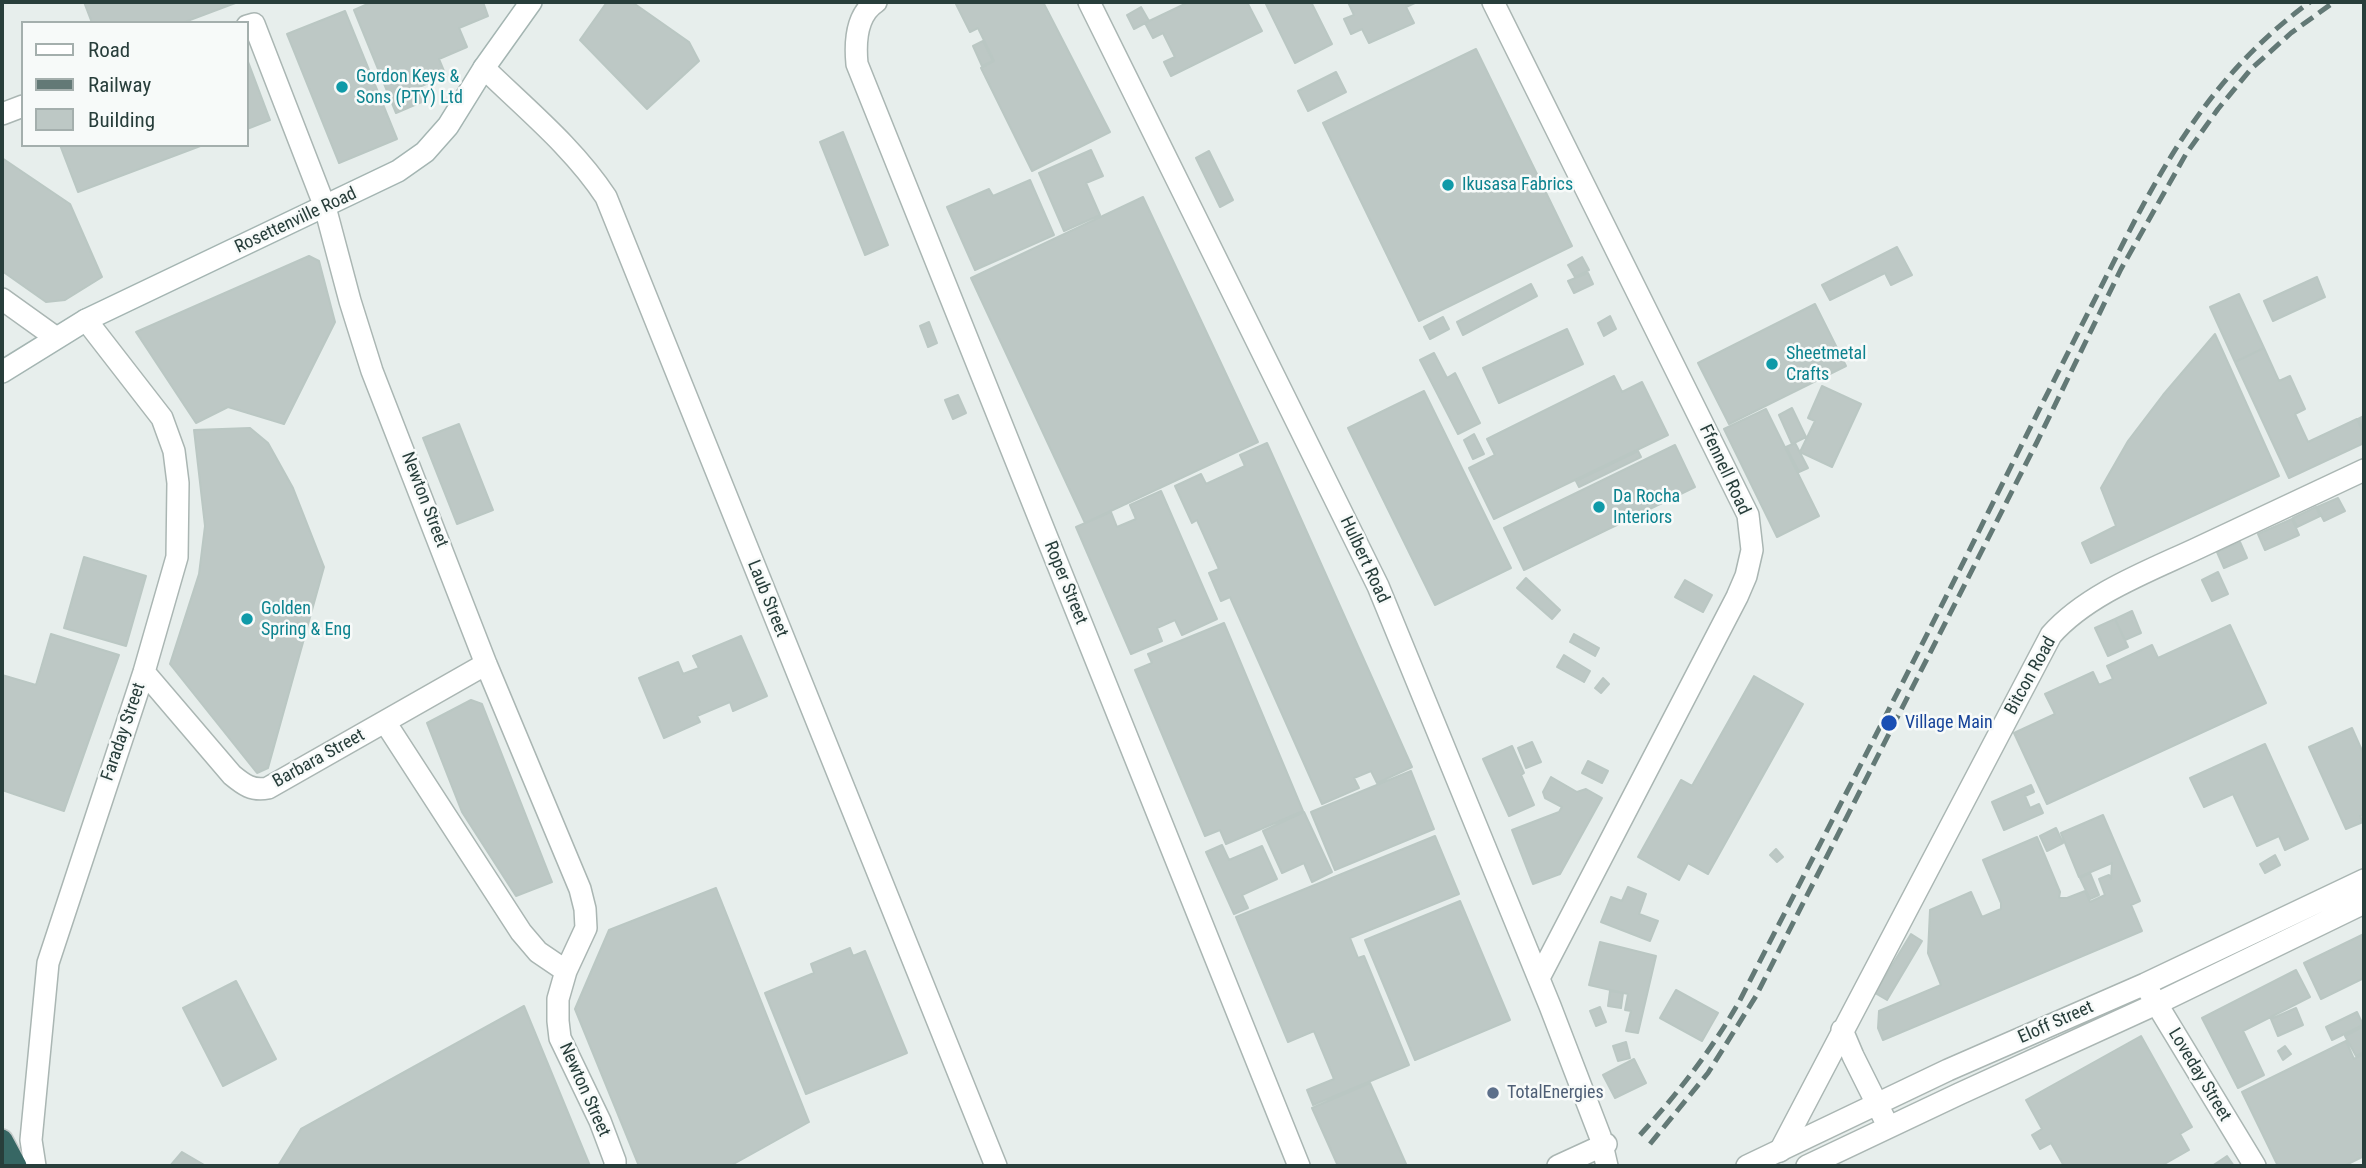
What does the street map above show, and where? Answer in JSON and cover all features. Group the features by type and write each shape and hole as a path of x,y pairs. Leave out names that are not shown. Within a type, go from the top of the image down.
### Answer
{"highway":[{"path":"2,1140 16,1166"}],"street":[{"name":"Rosettenville Road","path":"2,372 86,320 398,171 425,152 448,126 484,68 531,2"},
{"name":"Roper Street","path":"876,2 869,6 861,21 855,49 857,64 1299,1166"},
{"name":"Hulbert Road","path":"1089,2 1378,586 1539,978 1604,1148 1618,1166"},
{"name":"Ffennell Road","path":"1493,2 1748,515 1752,550 1746,576 1737,597 1539,978"},
{"name":"Newton Street","path":"251,25 325,207 372,371 486,664 580,889 586,928 566,971 558,999 560,1038 600,1121 615,1166"},
{"name":"Laub Street","path":"484,68 576,158 592,175 606,197 996,1166"},
{"path":"2,114 21,107"},
{"path":"2,299 55,337"},
{"name":"Faraday Street","path":"34,1166 31,1140 48,963 144,672 177,557 178,483 174,451 162,418 86,320"},
{"name":"Bitcon Road","path":"1780,1151 2051,635 2065,619 2090,601 2364,470"},
{"name":"Barbara Street","path":"144,672 232,775 251,789 268,788 486,664"},
{"path":"385,722 521,932 538,952 566,971"},
{"name":"Eloff Street","path":"1747,1166 1948,1070 2145,984 2364,880"},
{"name":"Eloff Street","path":"1807,1166 1888,1126 2157,1004 2364,903"},
{"name":"Loveday Street","path":"2145,984 2255,1166"},
{"path":"1842,1030 1888,1126"},
{"path":"1558,1166 1604,1148"}],"building":[{"path":"84,2 238,2 187,21 91,21"},
{"path":"370,2 483,2 488,16 459,28 467,47 439,59 446,76 419,87 424,101 396,113 354,10"},
{"path":"607,2 632,2 689,42 699,61 647,109 580,40"},
{"path":"955,2 1043,2 1110,132 1032,171 981,68 994,61 978,28 970,32"},
{"path":"1189,2 1247,2 1262,31 1171,76 1164,62 1175,57 1163,33 1153,38 1145,23"},
{"path":"1265,2 1311,2 1332,44 1295,63"},
{"path":"1348,2 1417,2 1406,7 1414,23 1369,43 1362,29 1351,34 1344,19 1354,15"},
{"path":"1141,7 1149,21 1134,29 1127,15"},
{"name":"Gordon Keys & Sons (PTY) Ltd","path":"345,11 397,139 339,163 287,34"},
{"path":"983,41 993,61 982,66 973,46"},
{"name":"Ikusasa Fabrics","path":"1476,49 1572,246 1419,321 1323,123"},
{"path":"248,62 270,120 248,129"},
{"path":"1336,72 1346,92 1308,111 1298,91"},
{"path":"843,132 888,245 865,255 820,142"},
{"path":"61,147 198,147 78,192"},
{"path":"1091,150 1103,176 1086,183 1100,215 1064,231 1039,173"},
{"path":"1209,151 1233,200 1220,207 1196,158"},
{"path":"2,158 70,204 102,277 65,300 46,302 2,271"},
{"path":"1030,180 1054,235 975,270 947,207 989,189 993,196"},
{"path":"1143,197 1258,442 1085,523 971,278"},
{"path":"1897,247 1912,275 1891,285 1885,273 1830,300 1822,285"},
{"path":"309,256 319,261 335,322 284,424 228,407 196,423 136,332"},
{"path":"1582,257 1589,270 1575,277 1568,265"},
{"path":"1588,273 1593,284 1574,293 1568,281"},
{"path":"2317,277 2325,297 2273,321 2264,301"},
{"path":"1531,284 1537,296 1463,335 1457,322"},
{"path":"2239,294 2264,348 2235,362 2210,307"},
{"name":"Sheetmetal Crafts","path":"1815,304 1846,366 1729,424 1698,363"},
{"path":"1610,316 1616,329 1604,336 1598,323"},
{"path":"1443,317 1449,329 1430,339 1424,327"},
{"path":"929,322 937,343 928,347 920,326"},
{"path":"1567,329 1583,364 1499,403 1483,368"},
{"path":"2215,334 2279,476 2091,563 2082,543 2116,526 2101,488 2128,441"},
{"path":"2264,348 2279,381 2290,376 2305,409 2295,414 2308,442 2357,419 2364,434 2364,443 2289,478 2235,362"},
{"path":"1434,353 1447,378 1455,373 1480,423 1458,434 1420,360"},
{"path":"1614,376 1622,392 1642,382 1668,435 1494,519 1469,468 1495,455 1487,439"},
{"path":"1822,386 1861,404 1832,467 1800,452 1815,421 1808,418"},
{"path":"1424,391 1511,568 1435,605 1348,428"},
{"path":"958,395 966,413 953,419 945,400"},
{"path":"1792,408 1806,437 1792,444 1779,415"},
{"path":"1766,409 1819,516 1777,537 1724,429"},
{"path":"2364,416 2364,432 2358,419"},
{"path":"459,424 493,510 457,524 423,438"},
{"name":"Golden Spring & Eng","path":"250,428 268,443 293,488 324,567 268,768 257,773 170,664 199,574 205,526 194,430"},
{"path":"1474,434 1484,454 1473,459 1464,440"},
{"path":"1267,443 1412,767 1377,783 1371,771 1354,778 1359,788 1322,804 1230,597 1221,601 1209,573 1219,569 1197,520 1192,523 1175,486 1201,474 1206,484 1245,466 1240,455"},
{"path":"1795,443 1808,468 1799,472 1786,447"},
{"name":"Da Rocha Interiors","path":"1675,445 1695,487 1524,570 1504,528"},
{"path":"1638,451 1641,457 1579,487 1576,481"},
{"path":"1161,491 1217,619 1182,635 1175,620 1157,628 1162,641 1131,654 1076,527 1111,512 1117,527 1136,519 1130,505"},
{"path":"2338,498 2345,511 2324,521 2317,507"},
{"path":"2316,507 2320,516 2297,527 2293,518"},
{"path":"2292,519 2299,535 2265,550 2258,534"},
{"path":"2240,542 2247,558 2224,568 2217,552"},
{"path":"84,557 146,576 126,646 64,628"},
{"path":"2218,572 2228,594 2212,601 2202,580"},
{"path":"1526,578 1560,610 1552,619 1517,588"},
{"path":"1685,580 1712,595 1703,612 1675,597"},
{"path":"2132,611 2141,633 2125,640 2115,619"},
{"path":"2115,619 2128,647 2108,656 2095,628"},
{"path":"1224,623 1303,811 1226,844 1220,830 1205,836 1135,670 1152,663 1148,654"},
{"path":"2230,625 2266,703 2047,804 2014,733 2055,714 2045,694 2093,672 2099,685 2113,679 2107,666 2152,645 2158,658"},
{"path":"51,634 119,655 64,811 2,790 2,675 36,685"},
{"path":"1574,634 1599,648 1595,656 1570,642"},
{"path":"741,636 767,696 733,711 730,702 697,716 700,722 664,738 639,678 678,662 683,674 699,668 693,656"},
{"path":"1564,655 1590,671 1584,682 1557,667"},
{"path":"1754,676 1803,704 1708,874 1688,863 1679,880 1638,857 1681,780 1692,786"},
{"path":"1603,678 1609,684 1601,693 1595,688"},
{"path":"471,700 482,704 552,882 516,896 462,812 427,723"},
{"path":"2352,728 2364,755 2364,815 2360,816 2363,822 2346,829 2309,747"},
{"path":"1532,742 1541,762 1526,768 1518,748"},
{"path":"2265,744 2308,839 2285,850 2279,836 2257,846 2233,794 2204,807 2190,778"},
{"path":"1512,746 1534,805 1509,816 1483,759"},
{"path":"1588,761 1608,771 1602,783 1582,773"},
{"path":"1411,771 1434,829 1335,870 1311,812"},
{"path":"1551,777 1577,792 1586,789 1602,798 1560,874 1533,884 1512,830 1559,812 1562,807 1545,798 1543,792"},
{"path":"2031,785 2034,792 2025,796 2030,808 2039,804 2043,813 2004,830 1992,802"},
{"path":"1304,812 1332,872 1312,882 1304,863 1282,873 1263,831"},
{"path":"2103,815 2140,901 2131,905 2142,931 1883,1040 1878,1028 1879,1011 1941,985 1928,953 1930,910 1971,892 1982,917 2001,909 1983,860 2037,837 2060,892 2059,898 2085,891 2090,902 2105,895 2099,879 2109,875 2111,879 2112,863 2079,877 2061,833"},
{"path":"2056,828 2063,843 2047,851 2040,836"},
{"path":"1435,836 1459,894 1350,938 1358,958 1364,956 1409,1065 1313,1105 1307,1090 1334,1079 1314,1031 1288,1042 1236,917"},
{"path":"1222,845 1229,860 1262,846 1277,879 1242,895 1248,908 1234,914 1206,852"},
{"path":"1776,849 1783,857 1777,862 1770,855"},
{"path":"2275,855 2280,865 2265,873 2260,864"},
{"path":"2090,873 2099,895 2090,899 2080,878"},
{"path":"1628,887 1646,894 1639,914 1658,921 1650,941 1601,922 1611,897 1622,901"},
{"path":"716,888 809,1122 730,1166 639,1166 575,1009 609,930"},
{"path":"1460,901 1510,1020 1415,1060 1365,940"},
{"path":"1911,934 1922,941 1887,1000 1875,993"},
{"path":"2364,934 2364,978 2321,999 2304,963"},
{"path":"1600,942 1656,956 1638,1033 1626,1031 1631,1011 1625,1010 1628,994 1589,985"},
{"path":"850,948 853,956 865,951 907,1053 806,1094 765,993 814,973 811,964"},
{"path":"2296,970 2310,997 2243,1031 2264,1075 2238,1088 2202,1018"},
{"path":"236,981 276,1059 223,1086 183,1008"},
{"path":"1676,990 1718,1013 1702,1041 1660,1018"},
{"path":"1610,991 1623,993 1621,1008 1608,1006"},
{"path":"524,1006 590,1166 278,1166 301,1129"},
{"path":"1600,1007 1606,1022 1596,1026 1590,1011"},
{"path":"2296,1008 2303,1025 2278,1036 2271,1019"},
{"path":"2357,1012 2363,1025 2332,1040 2326,1027"},
{"path":"2364,1026 2364,1052 2356,1056 2345,1036"},
{"path":"2141,1036 2192,1127 2180,1134 2189,1150 2161,1166 2064,1166 2051,1143 2040,1149 2032,1135 2042,1129 2026,1100"},
{"path":"2346,1041 2354,1059 2364,1054 2364,1156 2344,1166 2278,1166 2242,1092"},
{"path":"1626,1042 1630,1058 1618,1061 1613,1046"},
{"path":"2285,1046 2291,1054 2283,1060 2278,1051"},
{"path":"1634,1059 1646,1083 1615,1098 1603,1075"},
{"path":"1370,1083 1406,1164 1338,1166 1312,1108"},
{"path":"182,1152 206,1166 170,1166"},
{"path":"2227,1156 2234,1166 2212,1166"}],"railway":[{"path":"1640,1135 1693,1071 1739,1002 2158,178 2208,102 2238,67 2271,33 2310,2"},
{"path":"1650,1144 1708,1073 1756,996 2037,442 2121,269 2186,154 2251,69 2291,33 2334,2"}],"place":[{"name":"Gordon Keys & Sons (PTY) Ltd","path":"342,87"},
{"name":"Ikusasa Fabrics","path":"1448,185"},
{"name":"Sheetmetal Crafts","path":"1772,364"},
{"name":"Da Rocha Interiors","path":"1599,507"},
{"name":"Golden Spring & Eng","path":"247,619"},
{"name":"Village Main","path":"1889,723"},
{"name":"TotalEnergies","path":"1493,1093"}]}
